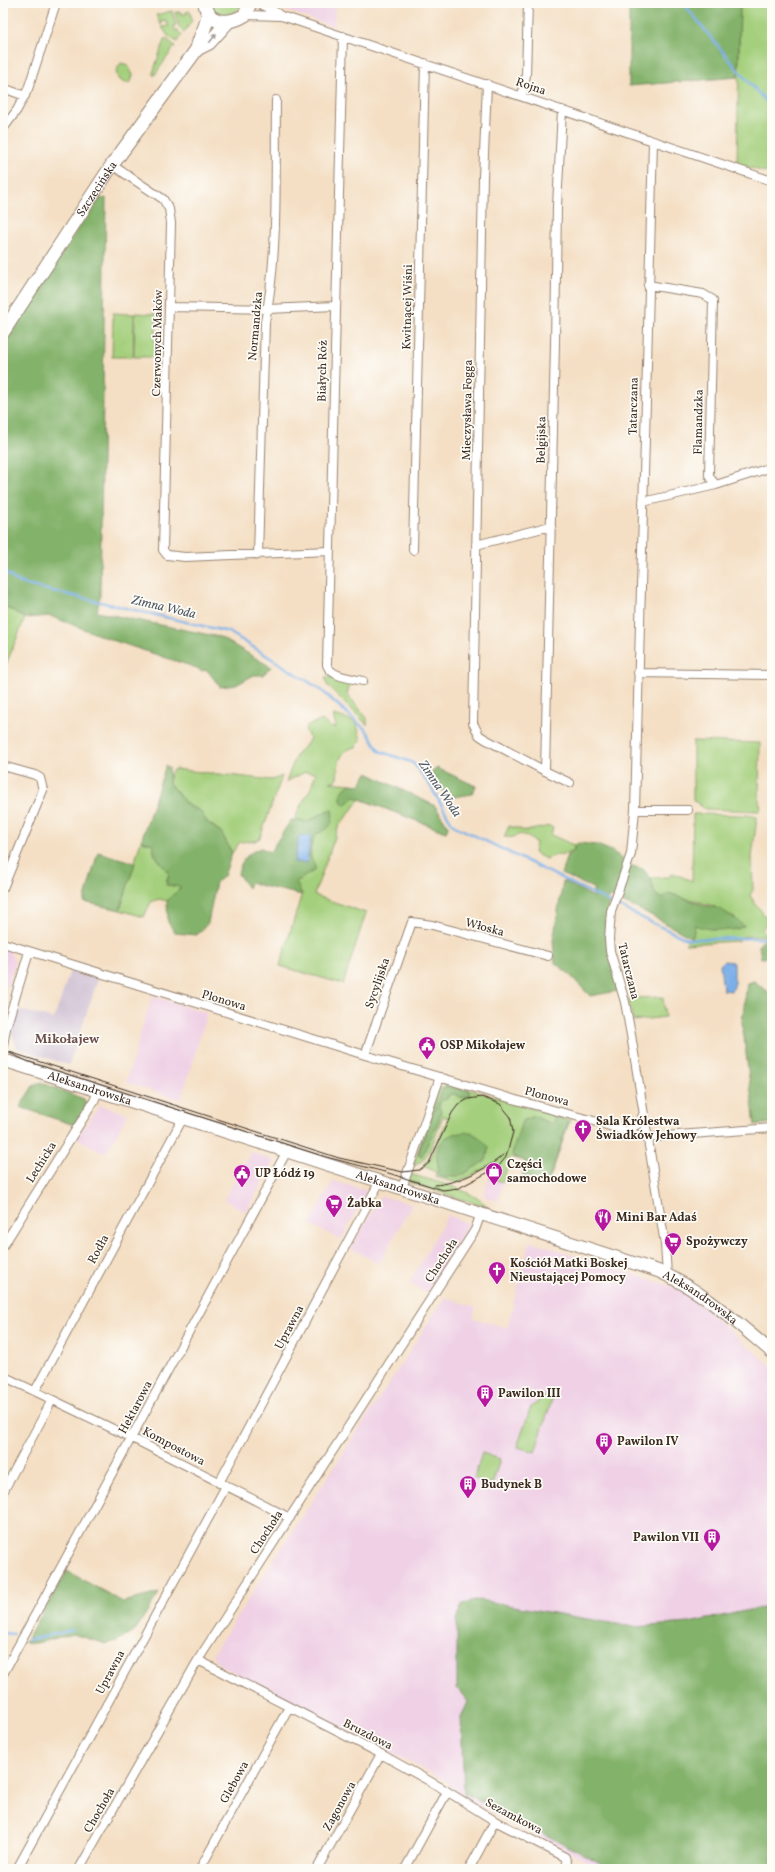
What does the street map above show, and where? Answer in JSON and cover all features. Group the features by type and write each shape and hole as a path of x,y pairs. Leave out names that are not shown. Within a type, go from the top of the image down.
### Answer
{"main road":[{"path":"206,8 218,21 227,22 248,9"},
{"name":"Szczecińska","path":"197,49 199,37 207,23 206,8"},
{"name":"Szczecińska","path":"3,332 112,165 197,49 208,43 227,22"},
{"name":"Aleksandrowska","path":"3,1060 481,1213 667,1275 709,1300 772,1352"}],"street":[{"path":"3,129 25,96 56,3"},
{"name":"Rojna","path":"257,3 281,16"},
{"path":"522,96 526,75 528,3"},
{"name":"Rojna","path":"248,9 281,16 343,36 772,181"},
{"name":"Białych Róż","path":"343,36 327,665 329,670 334,674 363,681"},
{"name":"Kwitnącej Wiśni","path":"414,550 425,63"},
{"name":"Mieczysława Fogga","path":"487,84 483,177 473,723 479,735 545,771"},
{"path":"3,88 25,96"},
{"name":"Normandzka","path":"258,554 265,322 268,309 274,219 276,100"},
{"name":"Belgijska","path":"545,771 557,206 562,110"},
{"name":"Tatarczana","path":"653,141 635,810 631,854 614,898 611,910 610,951 625,1002 665,1244 667,1275"},
{"name":"Czerwonych Maków","path":"112,165 163,199 169,209 170,307 163,550 166,555 173,557 258,554"},
{"name":"Flamandzka","path":"648,285 703,294 713,300 709,475 716,484"},
{"path":"170,307 268,309 335,306"},
{"path":"643,502 716,484 772,467"},
{"path":"476,546 551,526"},
{"path":"258,554 330,551"},
{"path":"638,673 772,676"},
{"path":"3,766 35,775 40,778 43,790 3,888"},
{"path":"545,771 570,783"},
{"path":"635,810 688,810"},
{"name":"Włoska","path":"416,921 548,956"},
{"name":"Sycylijska","path":"365,1055 410,924 416,921"},
{"name":"Plonowa","path":"3,943 440,1078 647,1138"},
{"path":"3,1046 6,1028 29,952"},
{"path":"402,1188 440,1078"},
{"name":"Lechicka","path":"3,1246 94,1101 98,1091"},
{"path":"626,1131 638,1124 644,1115"},
{"name":"Rodła","path":"35,1392 183,1118"},
{"path":"647,1138 772,1128"},
{"name":"Hektarowa","path":"3,1674 287,1151"},
{"name":"Uprawna","path":"17,1869 222,1485 380,1181"},
{"name":"Chochoła","path":"79,1869 198,1660 475,1230 481,1213"},
{"name":"Kompostowa","path":"3,1376 132,1438 222,1485 290,1518"},
{"path":"3,1492 52,1400"},
{"name":"Bruzdowa","path":"198,1660 381,1754 447,1792"},
{"name":"Glebowa","path":"200,1869 289,1707"},
{"name":"Zagonowa","path":"317,1869 381,1754"},
{"path":"406,1869 447,1792"},
{"name":"Sezamkowa","path":"447,1792 495,1821 565,1857 567,1866"},
{"path":"469,1869 495,1821"}],"shaded area":[{"path":"285,3 335,3 334,27 284,10"},
{"path":"3,949 10,951 15,963 3,998"},
{"path":"70,971 98,979 69,1065 17,1048 10,1030 17,1009 54,1019"},
{"path":"152,996 207,1013 181,1100 126,1082"},
{"path":"100,1105 128,1114 105,1154 77,1138"},
{"path":"251,1152 274,1161 246,1212 224,1200"},
{"name":"Części samochodowe","path":"489,1178 503,1182 498,1201 483,1196"},
{"path":"333,1181 367,1191 341,1240 310,1224"},
{"path":"381,1196 412,1204 379,1264 351,1248"},
{"path":"448,1215 469,1224 426,1293 409,1283"},
{"path":"530,1241 683,1290 772,1367 772,1869 601,1869 451,1791 448,1782 220,1665 212,1655 445,1297 476,1308 473,1318 507,1328"}],"green space":[{"path":"212,3 243,3 237,11 221,17 214,12"},
{"path":"629,3 740,3 738,77 629,86"},
{"path":"740,3 772,3 772,174 737,164"},
{"path":"172,11 176,25 174,26 175,31 177,30 182,35 177,42 168,36 162,27 169,26 165,20 162,21 161,25 156,15"},
{"path":"190,11 192,20 184,33 179,28 175,12 186,14 186,12"},
{"path":"167,39 175,46 154,76 153,73 164,40"},
{"path":"121,63 128,65 133,75 131,82 125,83 118,79 116,71"},
{"path":"106,198 100,596 97,612 220,637 271,667 263,675 254,675 236,685 220,687 207,670 201,671 197,668 112,640 50,616 25,618 12,610 3,607 3,347 96,200"},
{"path":"113,313 134,314 133,357 112,357"},
{"path":"135,313 157,314 155,357 134,357"},
{"path":"3,607 12,610 25,618 3,672"},
{"path":"325,677 339,677 351,681 347,694 367,718 367,725 327,685"},
{"path":"333,715 349,719 357,724 361,740 356,747 346,751 340,759 337,780 330,782 360,785 367,773 435,806 448,826 446,832 360,799 339,826 314,895 366,913 343,984 280,966 302,893 268,880 301,805 310,790 316,773 305,772 286,782 297,753 306,745 310,738 305,731 307,726 322,720 330,727 336,728"},
{"path":"693,741 760,743 759,802 761,807 759,811 705,809 693,800"},
{"path":"166,765 169,768 169,783 187,805 200,811 207,822 221,832 232,853 224,876 216,882 208,923 197,935 175,933 168,922 167,901 181,887 166,885 169,874 154,852 154,844 141,841"},
{"path":"437,768 476,786 472,794 448,798 431,773"},
{"path":"174,769 272,780 282,776 260,838 255,841 240,842 232,853 221,832 207,822 200,811 187,805 169,783 169,776"},
{"path":"367,773 435,806 448,826 446,832 355,797 344,805 341,800 341,792 350,784 360,785"},
{"path":"328,810 332,810 332,822 328,828 316,834 312,845 311,857 315,870 296,882 302,895 250,883 248,888 238,874 243,861 249,854 261,848 270,852 291,820 301,820 307,822"},
{"path":"693,814 747,815 757,817 752,857 753,890 750,895 768,920 762,930 767,935 741,937 738,941 685,944 693,935 695,925 737,920 713,906 690,899 662,899 655,894 651,878 669,877 673,873 692,881"},
{"path":"509,826 526,831 550,826 553,828 551,835 574,845 574,851 546,859 534,853 536,843 524,835 521,834 514,837 504,837"},
{"path":"141,841 154,844 154,854 164,864 169,874 166,881 181,887 167,901 159,899 151,902 144,917 120,910"},
{"path":"579,843 597,845 612,851 632,866 643,869 651,878 655,894 661,899 669,893 717,908 732,916 744,926 734,930 720,930 695,925 693,935 690,937 647,913 609,896 606,932 618,991 590,996 567,972 555,963 553,941 563,881 594,897 593,888 561,874 567,855 574,851 574,845"},
{"path":"98,852 135,863 120,910 84,902"},
{"path":"767,935 772,935 772,957 761,958 759,945"},
{"path":"754,981 770,993 772,992 772,1123 755,1125 742,1022 747,983"},
{"path":"663,997 665,1017 633,1021 628,998"},
{"path":"37,1083 42,1083 84,1099 86,1103 85,1107 74,1125 20,1107 33,1086"},
{"path":"452,1084 570,1120 548,1184 522,1176 525,1161 510,1157 503,1182 489,1178 496,1174 488,1167 457,1183 435,1177 436,1172 423,1166 432,1155 448,1118 443,1116 425,1158 413,1166 438,1090 446,1085"},
{"path":"446,1087 470,1091 470,1095 462,1098 454,1094 450,1094 447,1099 441,1101 439,1107 441,1111 438,1122 422,1156 419,1156 419,1151 441,1091"},
{"path":"534,1116 551,1124 555,1116 568,1122 550,1177 546,1181 524,1175 526,1161 514,1157 512,1154 522,1121"},
{"path":"471,1132 489,1147 486,1160 461,1176 450,1176 447,1178 439,1176 437,1174 437,1157 438,1148 441,1143 448,1136 453,1134"},
{"path":"410,1174 452,1186 473,1195 489,1208 408,1182 420,1184 408,1180"},
{"path":"551,1392 554,1393 535,1452 517,1447 531,1407"},
{"path":"482,1453 500,1459 492,1485 474,1478"},
{"path":"67,1571 123,1602 159,1593 134,1632 117,1641 106,1644 73,1634 36,1643 25,1643"},
{"path":"479,1600 634,1627 689,1623 763,1607 772,1615 772,1869 612,1869 464,1793 461,1717 468,1702 457,1688 457,1620 462,1604"}],"water":[{"path":"299,835 311,836 307,863 294,862"},
{"path":"724,961 733,962 734,964 734,987 731,991 723,990 720,965"}],"waterway":[{"path":"683,3 737,69 772,108"},
{"name":"Zimna Woda","path":"3,570 15,580 27,585 229,632 320,689 367,731 379,751 411,762 415,765 431,787 453,825 687,939 772,938"},
{"path":"28,1640 73,1630"},
{"path":"3,1633 14,1634"}],"tram line":[{"path":"3,1050 339,1158 403,1172 419,1170 429,1163 452,1113 458,1105 468,1099 482,1097 500,1104 510,1116 513,1132 506,1157 498,1167 459,1188 443,1190 385,1172 326,1157 29,1062 3,1050"},
{"path":"435,1185 452,1182 471,1175 503,1155"}],"place":[{"name":"OSP Mikołajew","path":"427,1060"},
{"name":"Sala Królestwa Świadków Jehowy","path":"583,1143"},
{"name":"Części samochodowe","path":"494,1186"},
{"name":"UP Łódź 19","path":"242,1188"},
{"name":"Żabka","path":"334,1218"},
{"name":"Mini Bar Adaś","path":"603,1232"},
{"name":"Spożywczy","path":"673,1256"},
{"name":"Kościół Matki Boskej Nieustającej Pomocy","path":"497,1285"},
{"name":"Pawilon III","path":"485,1408"},
{"name":"Pawilon IV","path":"604,1456"},
{"name":"Budynek B","path":"468,1499"},
{"name":"Pawilon VII","path":"712,1552"}],"district":[{"name":"Mikołajew","path":"67,1038"}]}
